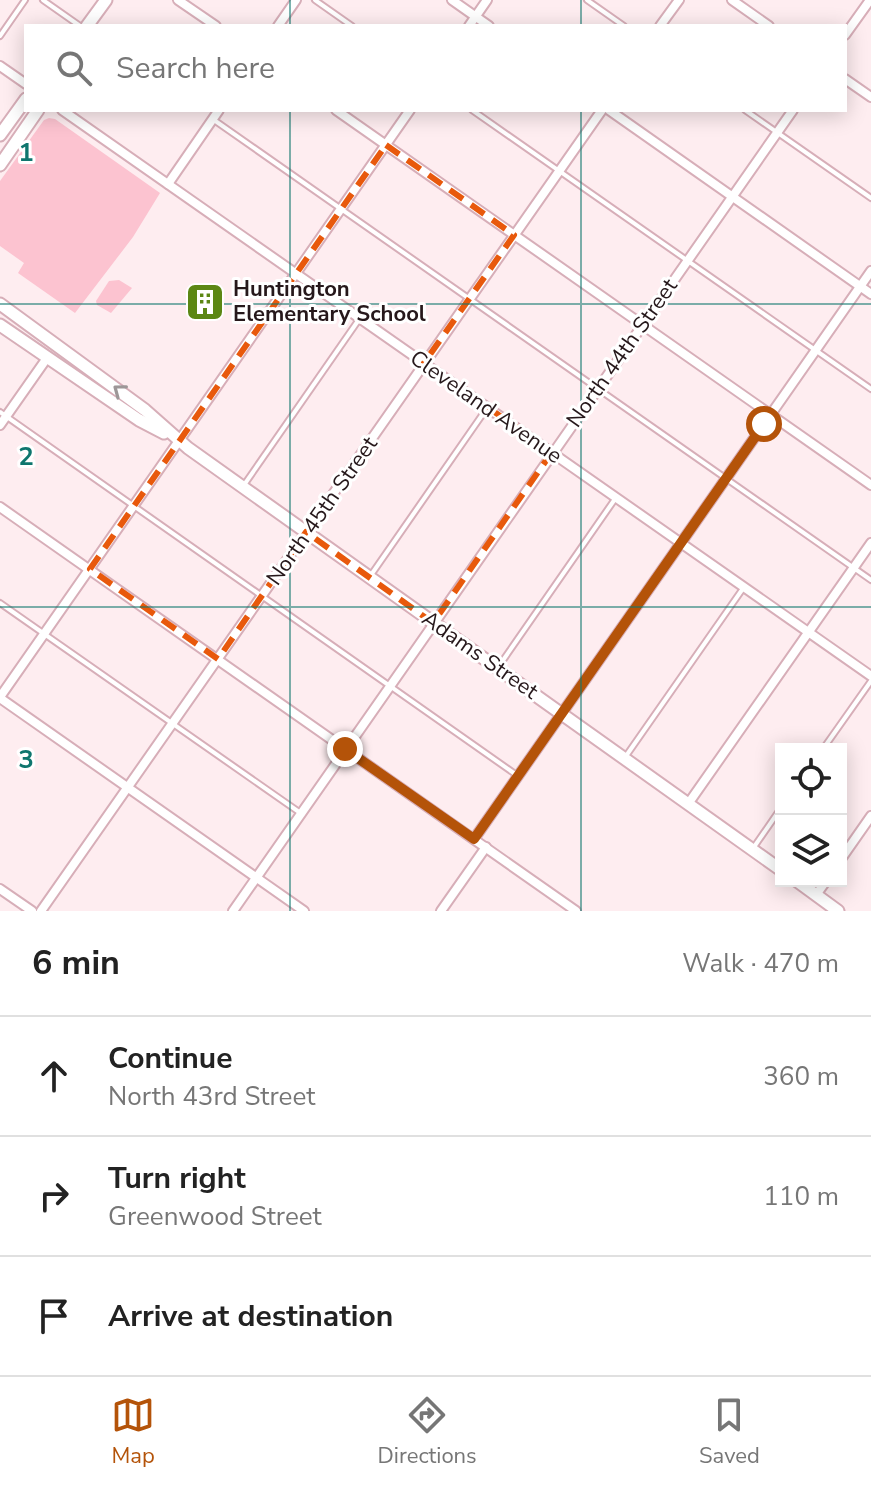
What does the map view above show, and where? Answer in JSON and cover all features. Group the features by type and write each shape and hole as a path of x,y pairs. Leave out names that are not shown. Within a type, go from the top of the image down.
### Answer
{"main road":[{"path":"88,24 106,0"},
{"path":"0,135 24,102"},
{"path":"0,165 37,112"},
{"name":"Adams Street","path":"0,304 145,410 178,441"},
{"name":"Adams Street","path":"0,325 139,420 178,441 775,866"},
{"path":"805,887 838,911"}],"street":[{"path":"178,0 213,24"},
{"path":"279,24 296,0"},
{"path":"452,0 486,24"},
{"path":"470,24 487,0"},
{"path":"661,24 679,0"},
{"path":"732,0 766,24"},
{"path":"847,32 870,0"},
{"path":"0,66 24,83"},
{"path":"847,80 871,97"},
{"name":"Cleveland Avenue","path":"65,112 871,678"},
{"path":"168,184 218,112"},
{"path":"339,112 871,485"},
{"path":"304,911 0,698 409,112"},
{"name":"North 45th Street","path":"41,911 601,112"},
{"path":"612,112 871,294"},
{"name":"North 44th Street","path":"233,911 792,112"},
{"path":"474,839 871,271"},
{"path":"0,425 3,414 47,358"},
{"path":"0,507 576,911"},
{"path":"688,804 871,543"},
{"path":"847,850 871,816"},
{"path":"441,911 486,847"},
{"path":"816,895 822,887"},
{"path":"0,889 32,911"}],"lane":[{"path":"0,36 25,0"},
{"path":"43,0 77,24"},
{"path":"315,0 349,24"},
{"path":"587,0 621,24"},
{"path":"475,112 871,389"},
{"path":"748,112 871,198"},
{"path":"213,119 871,580"},
{"path":"243,487 360,318"},
{"path":"370,577 488,408"},
{"path":"3,414 518,776"},
{"path":"498,668 616,498"},
{"path":"624,758 744,587"},
{"path":"0,603 301,813"},
{"path":"827,743 871,678"},
{"path":"752,849 776,815"}],"highlighted area":[{"path":"386,145 514,235 424,363 552,452 433,623 306,532 218,659 90,569"}],"shaded area":[{"path":"55,119 160,193 133,237 75,313 18,273 24,263 0,246 0,181 44,120"},
{"path":"119,280 132,288 111,313 97,305 96,301 109,281"}],"place":[{"name":"Huntington Elementary School","path":"205,302"}],"route":[{"path":"345,749 474,839 764,424"}]}
